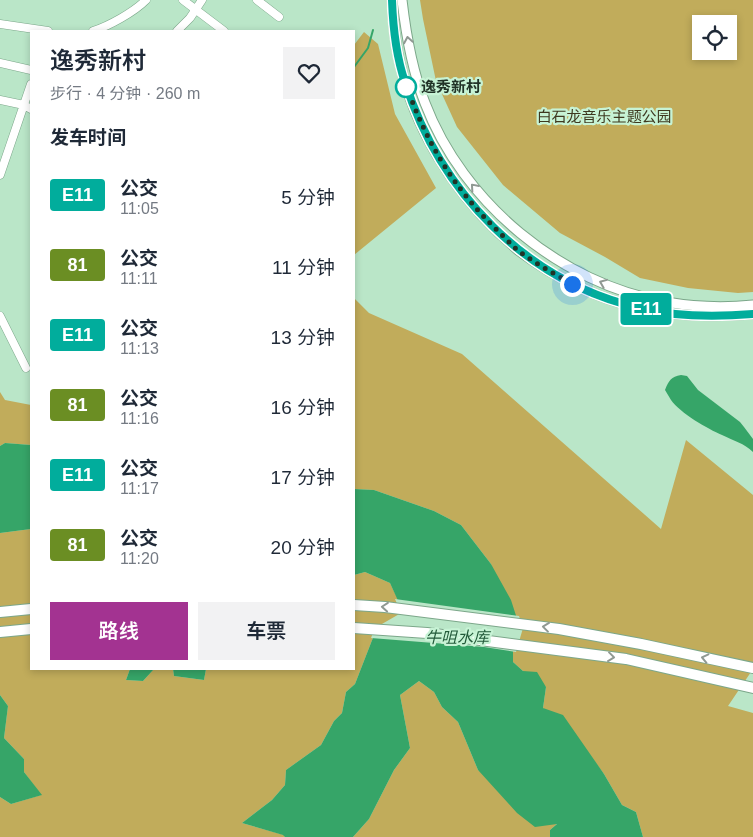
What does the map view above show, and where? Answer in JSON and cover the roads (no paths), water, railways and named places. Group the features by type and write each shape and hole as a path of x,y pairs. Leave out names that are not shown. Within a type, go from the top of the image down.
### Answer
{"highway":[{"path":"355,605 386,607 559,629 753,668"},
{"path":"0,612 30,609"},
{"path":"355,628 426,633 626,659 753,688"},
{"path":"0,632 30,629"}],"main road":[{"path":"392,0 394,30 400,63 413,106 428,139 446,169 471,203 516,248 552,273 572,284 626,305 682,314 724,316 753,314"},
{"path":"402,0 411,60 433,123 468,180 502,217 526,238 548,254 579,272 623,291 665,302 690,305 713,307 753,305"}],"street":[{"path":"95,30 111,24 140,6 146,0"},
{"path":"183,0 223,30"},
{"path":"178,30 196,10 202,0"},
{"path":"257,0 279,17"},
{"path":"0,24 41,30"},
{"path":"0,63 30,70"},
{"path":"0,175 28,107 30,92"},
{"path":"0,100 28,107"},
{"path":"0,316 26,368"}],"water":[{"path":"681,375 687,376 698,390 740,422 753,439 753,452 742,444 702,425 675,405 665,390 671,380"},
{"path":"5,443 30,445 30,529 0,533 0,446"},
{"name":"牛咀水库","path":"355,489 374,490 434,511 461,525 491,564 511,600 520,628 513,649 513,662 523,671 537,672 546,687 543,708 563,715 604,774 622,805 636,812 643,837 550,837 550,830 557,824 535,827 517,813 478,770 458,722 442,707 434,692 419,681 400,695 410,748 394,770 369,819 353,837 285,837 242,823 272,800 285,785 286,770 321,745 334,721 342,713 346,692 355,684 376,630 404,614 390,583 365,572 355,575"},
{"path":"130,670 153,670 143,681 126,680"},
{"path":"173,670 206,670 204,680 174,676"},
{"path":"0,695 8,706 4,738 24,759 24,772 42,795 11,804 0,797"}],"waterway":[{"path":"355,66 368,48 373,30"}],"place":[{"name":"逸秀新村","path":"406,87"}],"park label":[{"name":"白石龙音乐主题公园","path":"604,117"}]}
